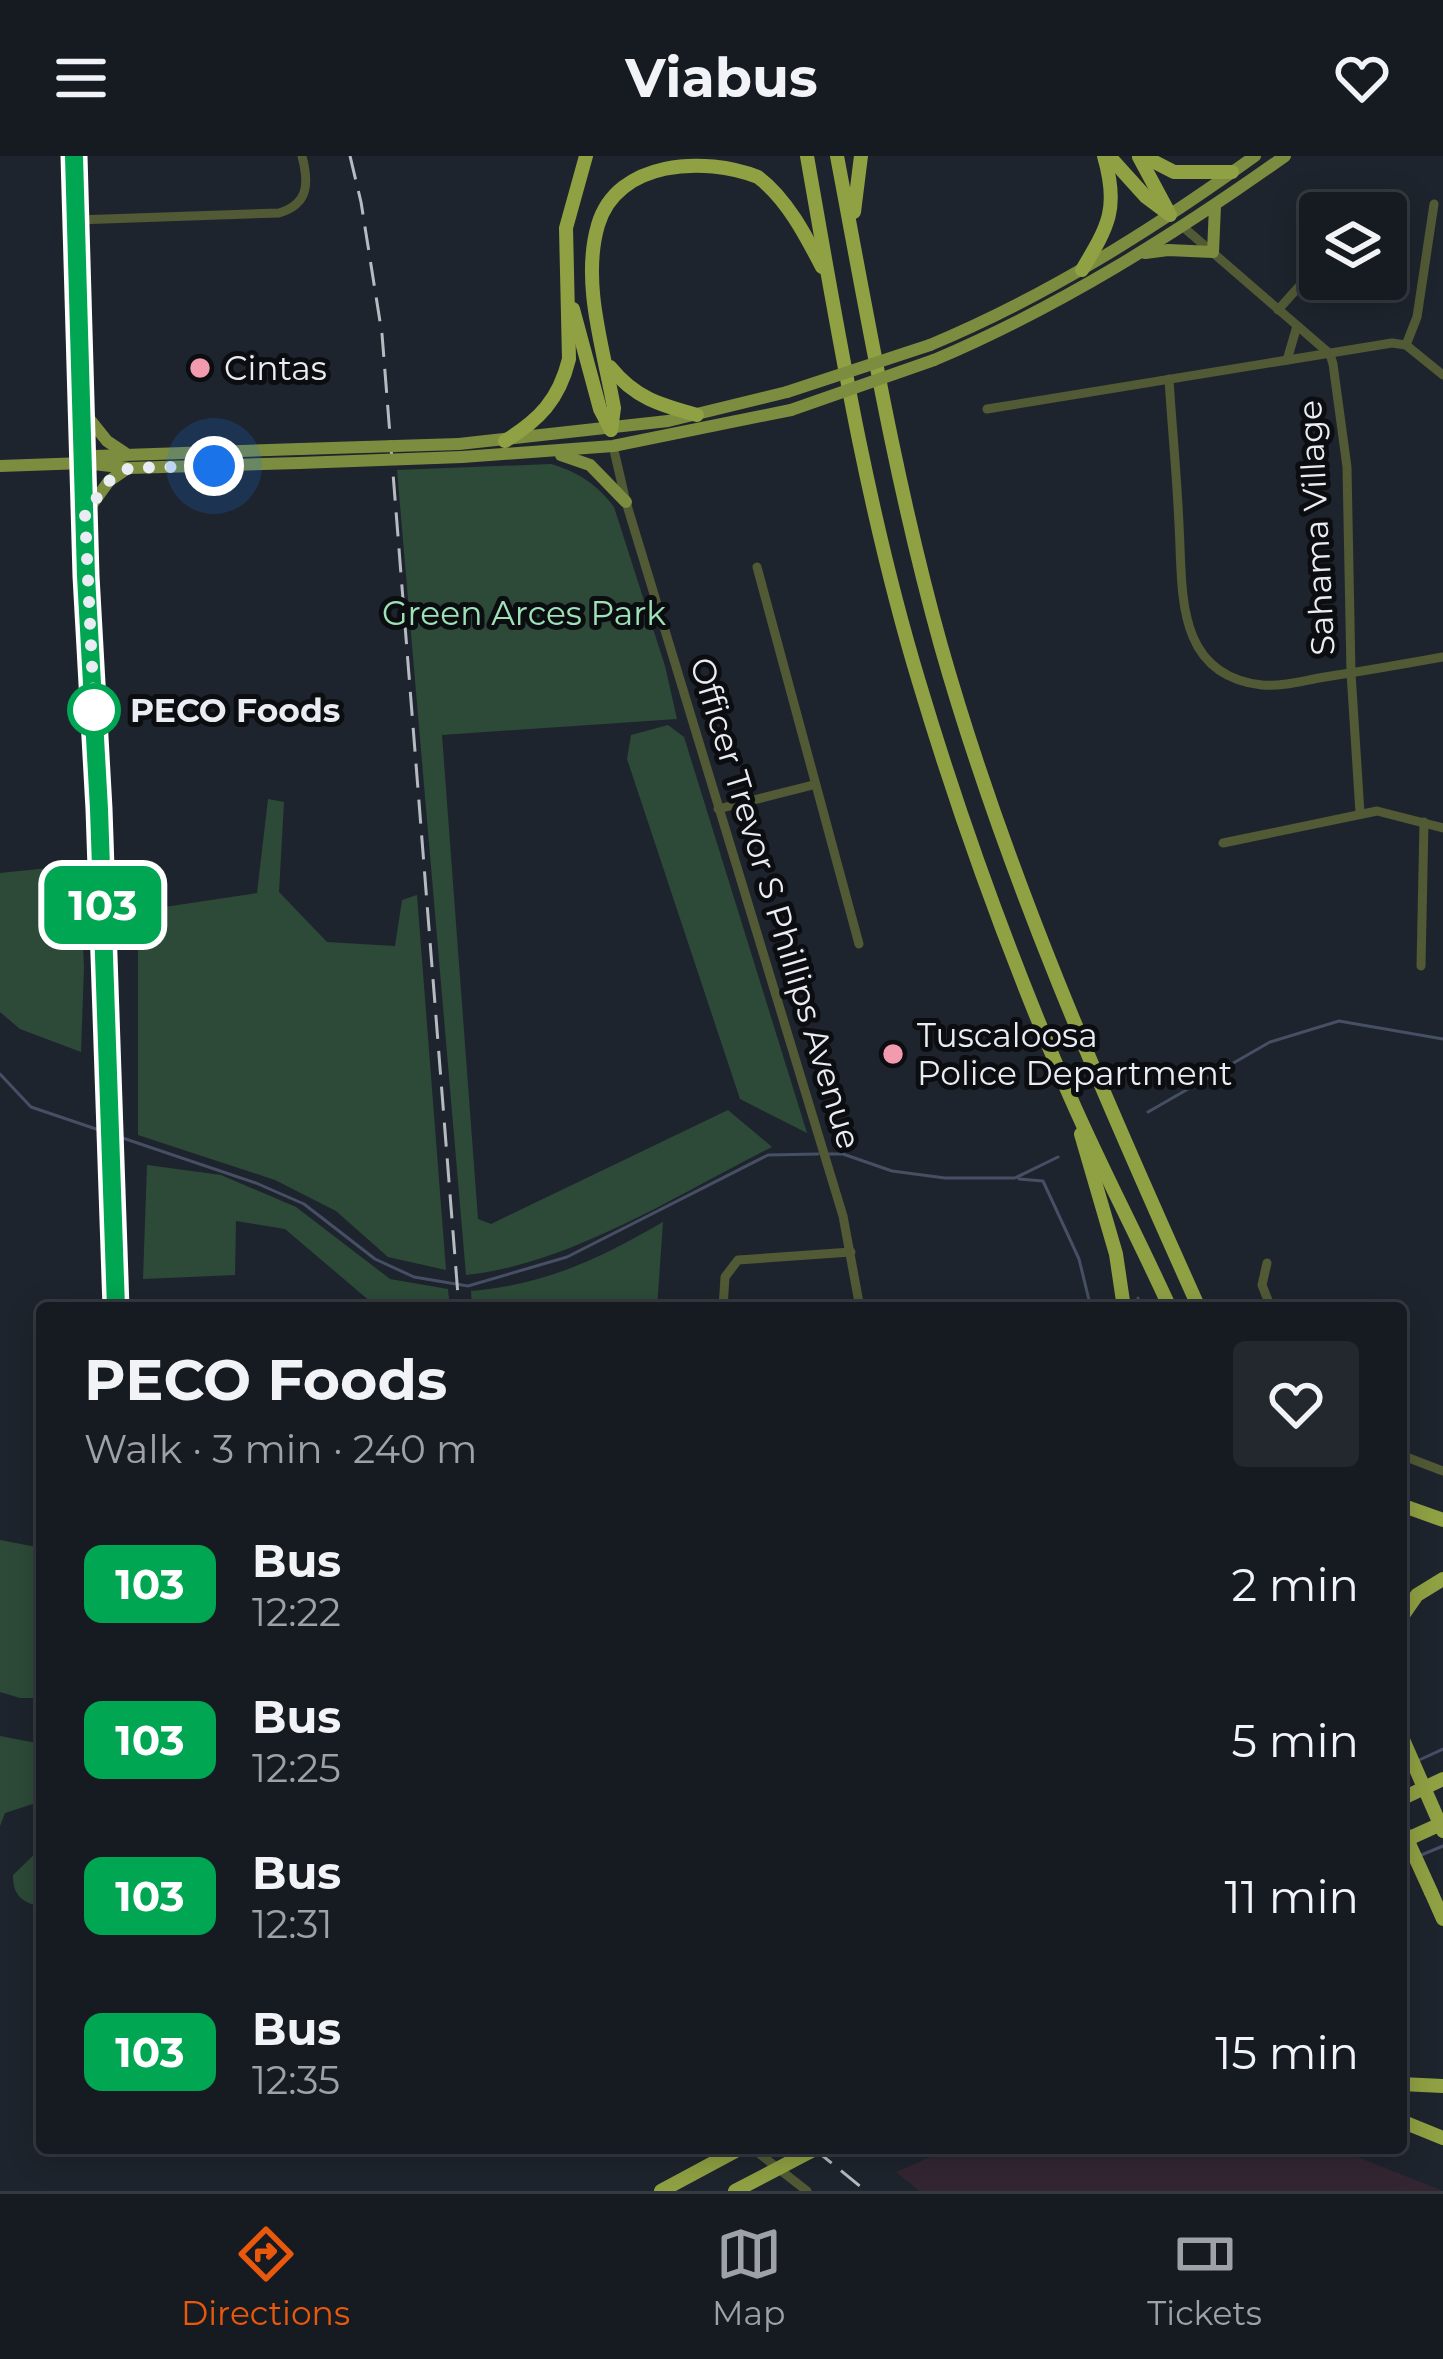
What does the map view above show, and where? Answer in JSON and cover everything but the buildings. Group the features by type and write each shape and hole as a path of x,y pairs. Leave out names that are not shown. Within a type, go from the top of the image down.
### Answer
{"highway":[{"path":"505,441 541,415 559,393 568,359 566,228 586,156"},
{"path":"807,156 873,506 917,676 1012,953 1067,1089 1166,1302"},
{"path":"837,156 907,514 984,783 1104,1097 1197,1302"},
{"path":"852,236 861,156"},
{"path":"1107,156 1176,221"},
{"path":"1082,270 1112,212 1107,156"},
{"path":"1140,156 1176,221"},
{"path":"1140,156 1174,172 1232,172"},
{"path":"612,438 614,408 591,255 599,220 627,183 668,160 715,159 758,177 789,212 830,283"},
{"path":"569,291 612,438"},
{"path":"606,363 628,388 648,401 697,415"},
{"path":"1067,1089 1116,1254 1123,1302"},
{"path":"1407,1506 1443,1520"},
{"path":"1407,1609 1417,1595 1443,1579"},
{"path":"1407,1748 1443,1827 1407,1840"},
{"path":"1407,1796 1443,1779"},
{"path":"1407,1839 1443,1919"},
{"path":"1407,2084 1443,2086"},
{"path":"1407,2123 1443,2138"},
{"path":"662,2191 730,2154"},
{"path":"736,2191 806,2154"}],"main road":[{"path":"0,466 549,451 791,410 934,360 1073,293 1138,255 1255,156"},
{"path":"460,450 505,441 612,438 787,392 930,345 1176,221 1215,206 1285,156"},
{"path":"1138,255 1168,250 1213,252 1215,206"},
{"path":"82,411 128,461"},
{"path":"549,451 590,465 626,502"},
{"path":"85,514 128,461"}],"street":[{"path":"74,156 116,1302"},
{"path":"76,220 279,213 301,202 307,190 302,156"},
{"path":"1434,204 1417,317 1406,345 1443,375"},
{"path":"1176,221 1330,355"},
{"path":"1278,310 1299,286"},
{"path":"1286,360 1297,326"},
{"name":"Sahama Village","path":"987,409 1392,343 1406,345"},
{"name":"Sahama Village","path":"1330,355 1347,467 1351,673"},
{"name":"Sahama Village","path":"1169,379 1180,587 1196,644 1220,670 1252,683 1276,685 1443,657"},
{"name":"Officer Trevor S Phillips Avenue","path":"612,438 626,502 827,1168 851,1252 859,1302"},
{"path":"757,567 859,944"},
{"path":"1351,673 1360,813"},
{"path":"718,809 813,785"},
{"path":"1223,843 1360,813 1442,826"},
{"path":"1421,966 1424,822"},
{"path":"723,1302 725,1277 739,1260 851,1252"},
{"path":"1268,1263 1262,1285 1269,1302"},
{"path":"1407,1456 1443,1471"},
{"path":"760,2154 807,2191"}],"shaded area":[{"path":"937,2154 1350,2154 1443,2191 919,2191 896,2172"}],"green space":[{"name":"Green Arces Park","path":"551,464 586,480 614,507 677,719 442,735 478,1219 491,1224 728,1110 772,1147 584,1242 545,1257 466,1275 397,470"},
{"path":"668,725 684,737 807,1133 740,1099 627,759 631,735"},
{"path":"268,799 284,802 279,892 327,942 395,946 402,900 417,895 446,1270 388,1257 336,1211 275,1180 138,1135 138,911 257,893"},
{"path":"79,865 84,967 81,1052 20,1029 0,1012 0,873"},
{"path":"147,1165 221,1175 296,1207 390,1279 448,1289 449,1302 371,1302 285,1229 236,1221 235,1275 143,1279"},
{"path":"663,1222 657,1302 472,1302 471,1291 524,1283 616,1248"},
{"path":"0,1540 36,1547 36,1698 0,1692"},
{"path":"0,1736 36,1743 36,1803 5,1813 0,1826"},
{"path":"36,1853 36,1905 20,1897 13,1875"}],"waterway":[{"path":"1148,1112 1270,1042 1339,1021 1443,1039"},
{"path":"0,1074 31,1107 256,1183 304,1204 375,1259 414,1277 468,1286 567,1257 768,1155 818,1154"},
{"path":"828,1154 843,1154 892,1171 945,1178 1015,1178 1058,1157"},
{"path":"1019,1179 1043,1181 1079,1259 1090,1302"},
{"path":"1138,1298 1139,1302"},
{"path":"1417,1761 1443,1749"},
{"path":"1419,1856 1443,1846"}],"railway":[{"path":"350,156 382,334 459,1302"},
{"path":"820,2154 866,2191"}],"bus line":[{"name":"103","path":"74,156 116,1302"}],"place":[{"name":"Cintas","path":"200,368"},
{"name":"PECO Foods","path":"94,710"},
{"name":"Tuscaloosa Police Department","path":"893,1054"}],"route":[{"path":"94,710 85,514 100,490 129,468 214,466"}]}
